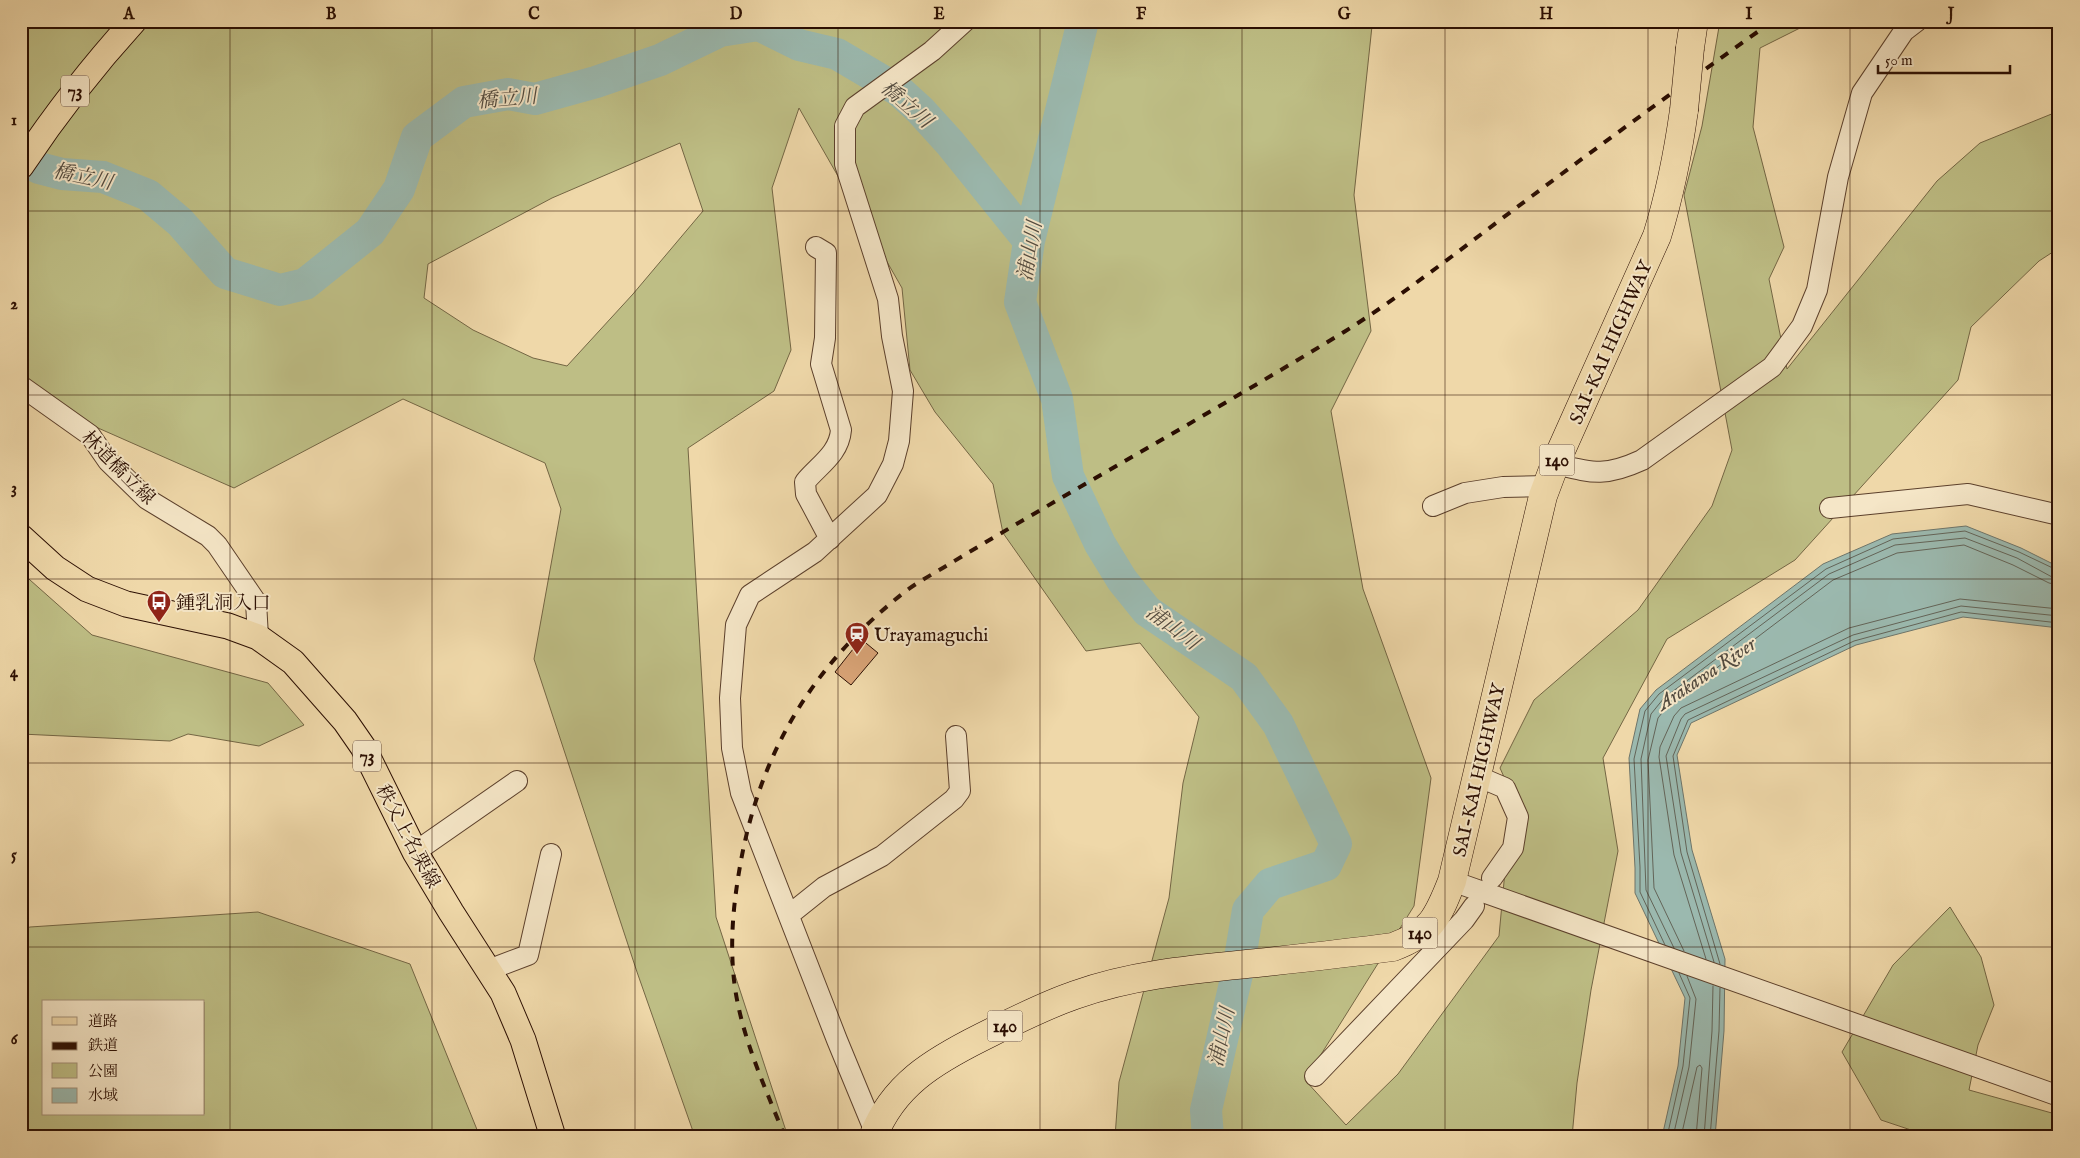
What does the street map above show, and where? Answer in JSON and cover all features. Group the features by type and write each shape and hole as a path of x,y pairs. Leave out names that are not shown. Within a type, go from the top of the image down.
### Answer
{"highway":[{"name":"SAI-KAI HIGHWAY","path":"877,1135 879,1119 900,1091 927,1068 958,1049 1075,994 1172,971 1393,947 1409,941 1426,929 1438,914 1452,881 1551,475 1656,236 1668,200 1678,154 1694,21"}],"main road":[{"name":"73","path":"21,166 51,122 109,49 134,21"},
{"name":"秩父上名栗線","path":"21,537 54,568 87,589 126,604 228,626 258,637 293,662 345,721 363,747 415,852 503,993 524,1040 553,1137"}],"street":[{"path":"877,1135 741,793 732,748 730,698 736,625 750,595 815,552 877,495 894,464 899,441 903,392 892,336 888,299 845,164 845,126 855,107 932,51 965,21"},
{"path":"1433,506 1464,492 1502,487 1551,475 1589,472 1604,473 1623,469 1636,463 1772,366 1802,326 1817,290 1838,177 1862,93 1904,31 1917,21"},
{"path":"816,246 826,253 827,267 825,338 821,364 841,430 840,440 832,455 805,482 806,494 830,539"},
{"name":"林道橋立線","path":"21,386 90,435 108,461 147,499 208,536 256,602 258,637"},
{"path":"1830,508 1968,494 2059,515"},
{"path":"789,915 824,887 882,856 954,799 960,791 956,736"},
{"path":"1477,776 1505,788 1518,817 1513,848 1492,878"},
{"path":"415,852 517,781"},
{"path":"488,970 528,955 551,854"},
{"path":"1452,881 2059,1096"},
{"path":"1315,1076 1464,920 1474,906"}],"green space":[{"path":"21,21 1355,21 1372,26 1354,195 1371,331 1331,411 1363,589 1431,778 1414,906 1305,1080 1346,1125 1398,1074 1499,936 1512,795 1500,768 1534,700 1638,610 1712,506 1732,450 1684,195 1702,126 1720,21 1814,21 1760,48 1753,127 1784,247 1769,279 1787,369 1937,181 1980,143 2059,111 2059,248 2039,261 1971,327 1958,380 1795,560 1667,639 1603,758 1618,851 1591,990 1577,1083 1572,1137 1115,1137 1119,1082 1169,898 1183,783 1199,717 1140,643 1086,651 1003,533 993,484 935,412 910,370 902,288 799,108 772,188 791,350 774,391 688,448 716,917 788,1137 695,1137 637,972 534,659 561,509 545,463 403,399 234,488 21,394","holes":["680,143 703,211 633,294 567,366 533,358 473,330 424,298 428,264 552,198"]},
{"path":"21,572 92,635 268,683 304,725 259,746 188,734 170,741 21,734"},
{"path":"1950,907 1981,957 1994,1005 1978,1045 1969,1090 2059,1115 2059,1137 1932,1137 1881,1120 1842,1052 1893,965"},
{"path":"258,912 410,964 480,1137 21,1137 21,930 30,927"}],"water":[{"name":"Arakawa River","path":"1966,526 2021,548 2059,567 2059,628 1963,617 1856,645 1691,723 1677,755 1692,850 1725,959 1724,1031 1715,1137 1662,1137 1678,1066 1685,998 1635,893 1629,758 1640,709 1656,690 1823,564 1892,534"}],"building":[{"path":"861,639 878,653 851,685 835,672"}],"waterway":[{"name":"浦山川","path":"1083,21 1029,241 1020,302 1057,399 1068,476 1100,544 1122,580 1147,611 1244,677 1278,724 1336,844 1326,865 1270,884 1248,910 1238,970 1206,1110 1208,1137"},
{"name":"橋立川","path":"21,159 39,168 62,174 103,177 148,195 180,222 225,273 280,290 305,284 370,232 399,189 417,137 464,102 508,94 535,99 596,82 660,60 720,31 759,25 799,45 837,54 898,90 920,110 950,143 1029,241"}],"railway":[{"path":"785,1137 754,1060 737,1000 732,953 735,899 748,830 760,790 775,753 793,717 815,684 840,652 869,622 902,594 920,582 1344,332 1392,300 1773,21"}],"place":[{"name":"鍾乳洞入口","path":"159,623"},
{"name":"Urayamaguchi","path":"857,655"}]}
